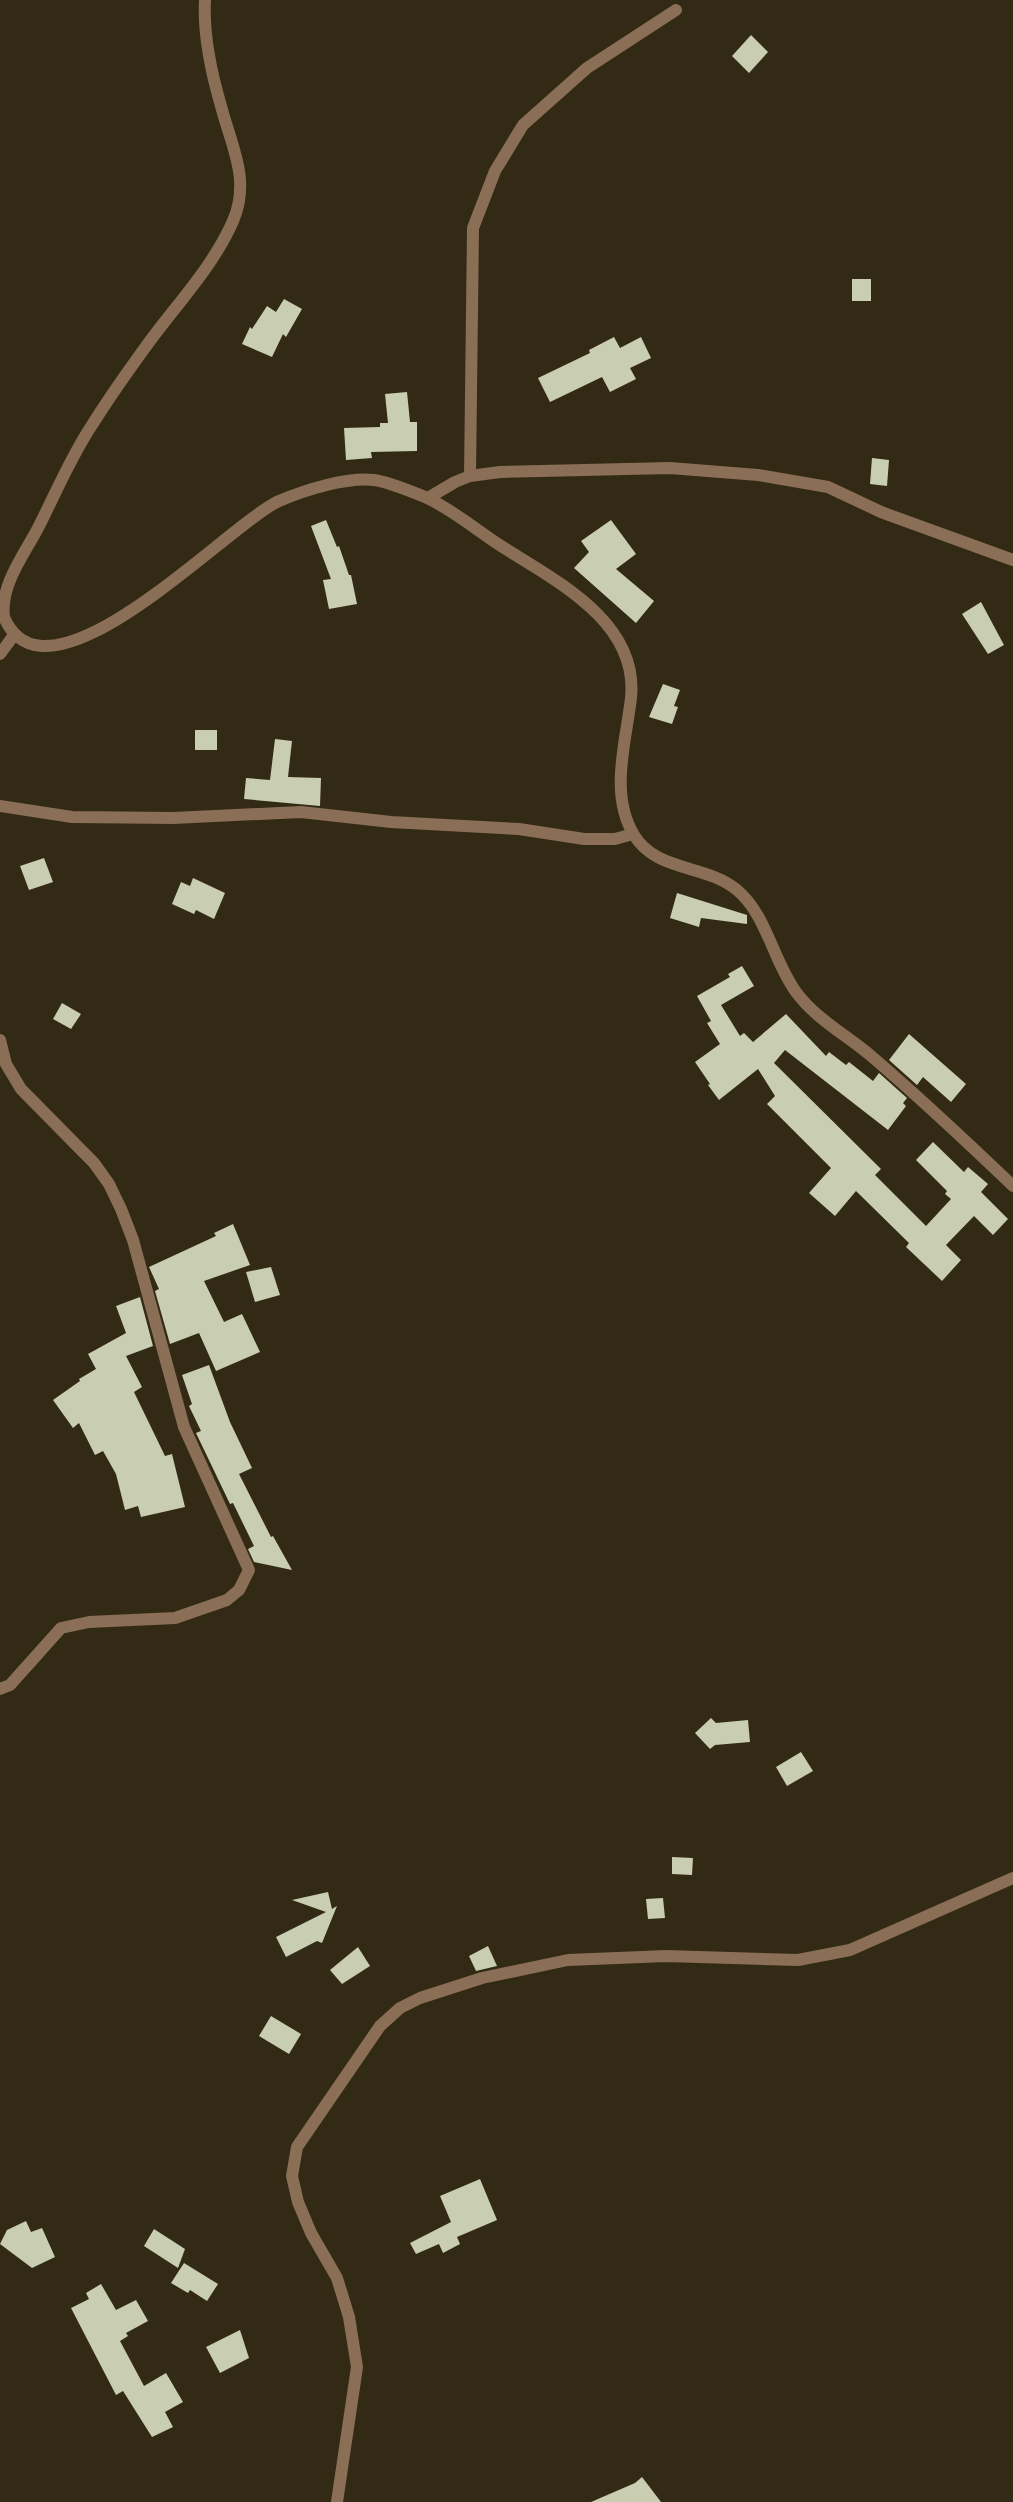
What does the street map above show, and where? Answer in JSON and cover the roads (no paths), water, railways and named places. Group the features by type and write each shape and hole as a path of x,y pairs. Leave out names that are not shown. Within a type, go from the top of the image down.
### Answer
{"street":[{"path":"205,0 204,19 210,63 222,112 236,148 240,186 236,217 197,280 91,426 38,528 6,579 0,605 14,635 26,645 53,647 100,628 145,601 275,502 321,486 374,480 429,498 580,597 608,625 629,662 632,694 624,733 621,768 622,803 633,834 647,852 673,865 705,873 737,890 757,916 796,992 820,1016 939,1114 1013,1186"},
{"path":"470,476 473,228 495,171 523,125 587,68 676,10"},
{"path":"429,498 455,482 470,476 500,472 670,468 769,477 828,487 881,512 1013,560"},
{"path":"0,654 14,635"},
{"path":"0,806 72,817 173,818 301,812 391,822 519,829 584,839 615,839 633,834"},
{"path":"0,1040 6,1064 21,1089 94,1163 109,1184 121,1209 133,1240 184,1427 249,1570 238,1590 227,1600 175,1618 79,1623 61,1628 10,1685 0,1689"},
{"path":"337,2502 357,2367 349,2317 337,2278 311,2233 298,2202 292,2176 297,2147 380,2026 400,2008 420,1998 482,1978 568,1960 666,1956 798,1960 850,1950 1013,1878"}]}
